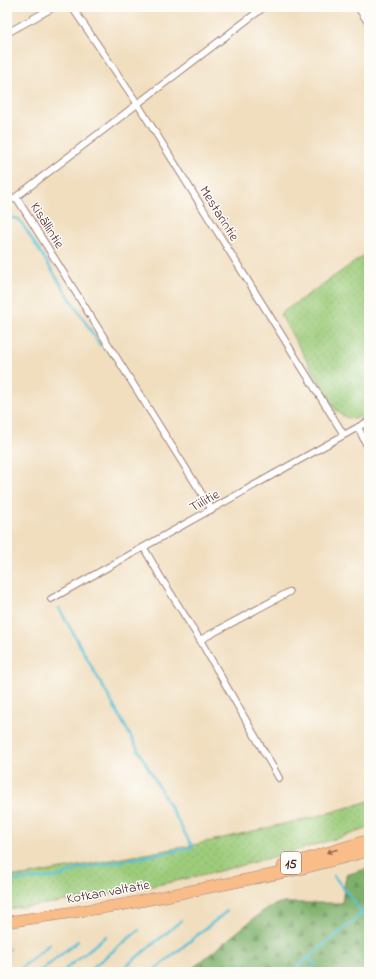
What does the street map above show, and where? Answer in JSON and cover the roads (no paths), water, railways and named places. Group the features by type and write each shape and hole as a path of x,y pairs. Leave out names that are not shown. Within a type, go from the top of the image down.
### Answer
{"highway":[{"name":"Kotkan valtatie","path":"213,886 369,840"},
{"name":"Kotkan valtatie","path":"7,922 121,905 300,869 369,851"}],"street":[{"path":"7,34 54,7"},
{"name":"Mestarintie","path":"72,7 137,103 344,435"},
{"name":"Kisällintie","path":"212,510 16,197 264,7"},
{"path":"359,7 369,22"},
{"path":"7,203 16,197"},
{"name":"Tiilitie","path":"51,599 369,421"},
{"path":"358,427 369,450"},
{"path":"144,548 200,640 279,778"},
{"path":"200,640 289,592"}],"waterway":[{"path":"7,217 19,219 100,345"},
{"path":"7,881 59,877 78,869 193,848 59,608"},
{"path":"291,972 363,913 334,876"},
{"path":"152,972 227,911"},
{"path":"119,972 181,921"},
{"path":"87,972 139,930"},
{"path":"62,972 106,936"},
{"path":"39,972 78,941"},
{"path":"16,972 50,944"},
{"path":"309,957 314,964 312,972"}]}
